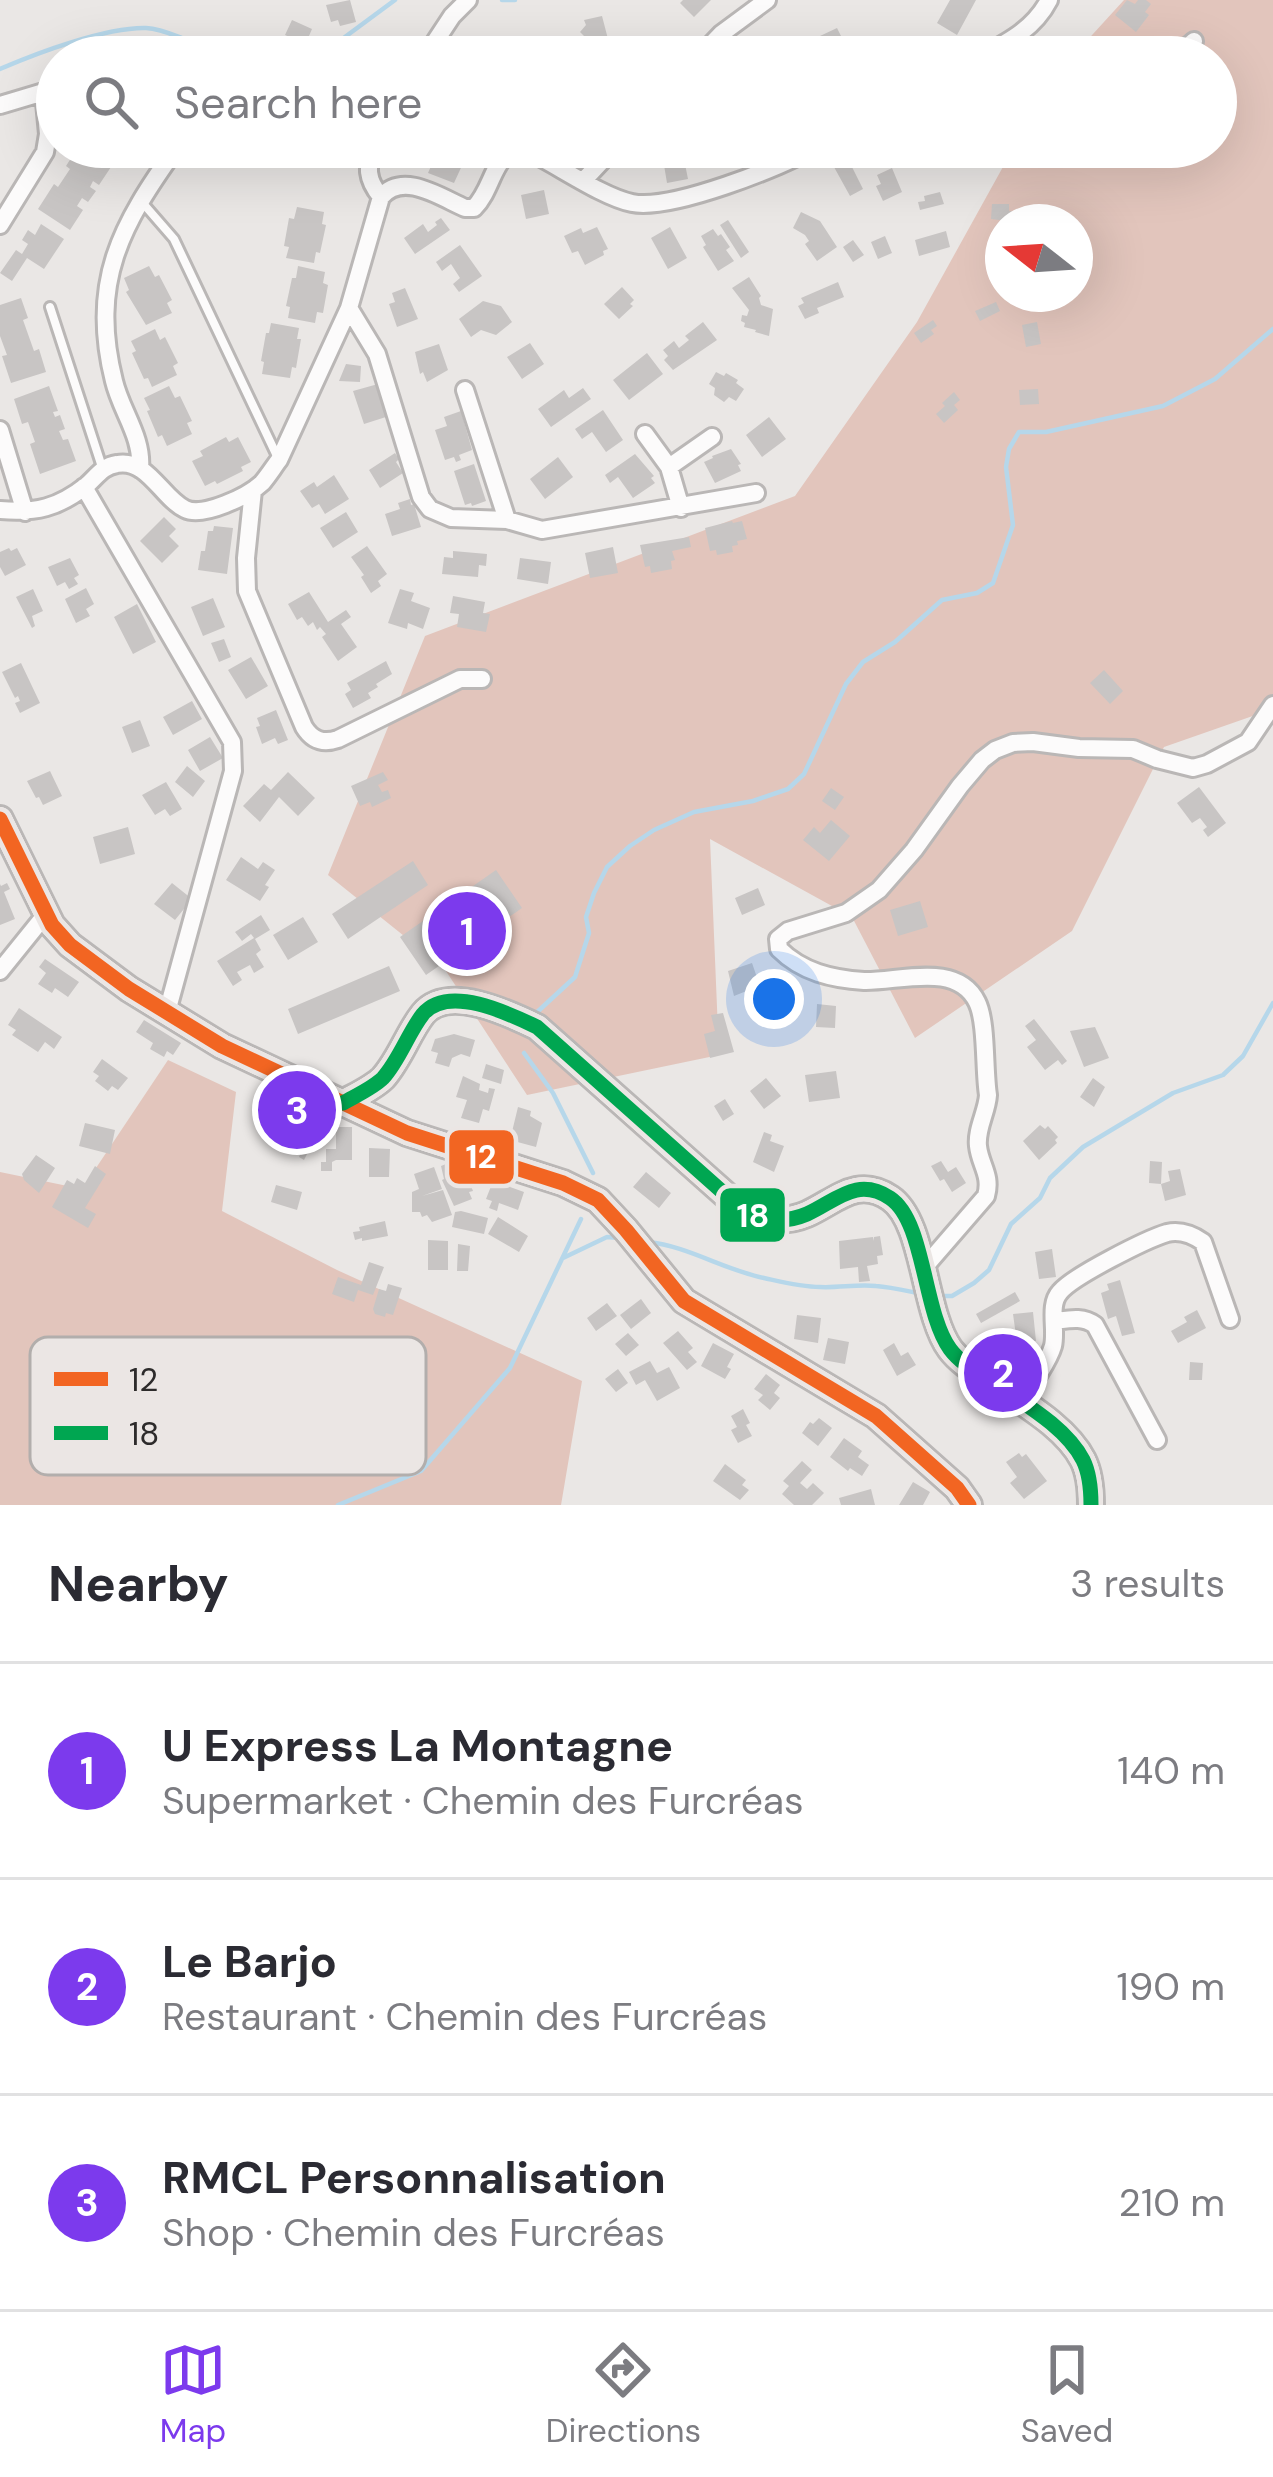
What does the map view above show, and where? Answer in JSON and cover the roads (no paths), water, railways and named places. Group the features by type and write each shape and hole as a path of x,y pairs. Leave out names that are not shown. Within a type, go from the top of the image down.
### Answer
{"street":[{"path":"439,36 468,0"},
{"path":"719,36 767,0"},
{"path":"1013,36 1032,24 1049,0"},
{"path":"0,105 36,94"},
{"path":"0,225 36,167"},
{"path":"140,469 141,457 114,383 105,328 106,291 116,250 140,200 162,168"},
{"path":"369,168 370,184 381,197"},
{"path":"0,510 42,511 84,487 103,469 129,464 185,509 197,512 253,490 278,460 349,308 387,189 414,186 475,208 497,168"},
{"path":"561,168 631,203 660,203 771,168"},
{"path":"584,180 595,168"},
{"path":"349,308 377,354 421,497 430,509 451,518 507,520 542,530 756,493"},
{"path":"465,390 507,520"},
{"path":"0,430 25,512"},
{"path":"645,434 669,467 681,508"},
{"path":"669,467 712,437"},
{"path":"84,487 232,742 232,771 167,1012"},
{"path":"253,490 247,591 304,727 313,738 338,739 460,679 482,679"},
{"path":"927,1290 989,1189 978,1144 988,1103 980,1008 965,987 942,978 867,981 824,976 796,964 779,949 778,940 788,931 846,913 878,890 970,773 995,750 1013,742 1133,749 1193,768 1247,742 1273,705"},
{"path":"0,818 46,914 70,945 128,989 222,1046 407,1133 563,1183 598,1201 684,1301 877,1416 957,1488 969,1505"},
{"path":"0,971 46,914"},
{"path":"343,1103 381,1080 423,1014 449,999 509,1013 537,1027 745,1212 772,1220 789,1219 852,1189 892,1198 912,1232 939,1330 952,1352 1057,1429 1084,1461 1091,1505"},
{"path":"1024,1405 1052,1351 1054,1304 1059,1293 1083,1273 1170,1232 1193,1235 1202,1242 1230,1319"},
{"path":"1055,1321 1077,1318 1095,1324 1157,1441"}],"lane":[{"path":"140,200 174,239 278,460"},
{"path":"50,307 103,469"}],"waterway":[{"path":"346,36 395,0"},
{"path":"502,0 515,0"},
{"path":"92,36 146,28 177,36"},
{"path":"0,69 36,55"},
{"path":"535,1014 575,977 589,933 586,917 607,867 654,830 694,812 788,789 804,774 846,684 863,662 895,642 942,600 977,593 993,583 1013,525 1006,467 1019,432 1046,432 1163,406 1215,379 1273,329"},
{"path":"940,1296 952,1296 989,1270 1011,1224 1083,1147 1173,1093 1223,1075 1243,1056 1273,1003"},
{"path":"524,1053 553,1093 593,1173"},
{"path":"426,1465 510,1368 581,1219"},
{"path":"563,1258 607,1237 619,1238"},
{"path":"648,1242 792,1284 876,1286 922,1294"},
{"path":"338,1505 411,1475"}],"place":[{"name":"U Express La Montagne","path":"467,931"},
{"name":"RMCL Personnalisation","path":"297,1110"},
{"name":"Le Barjo","path":"1003,1373"}]}
